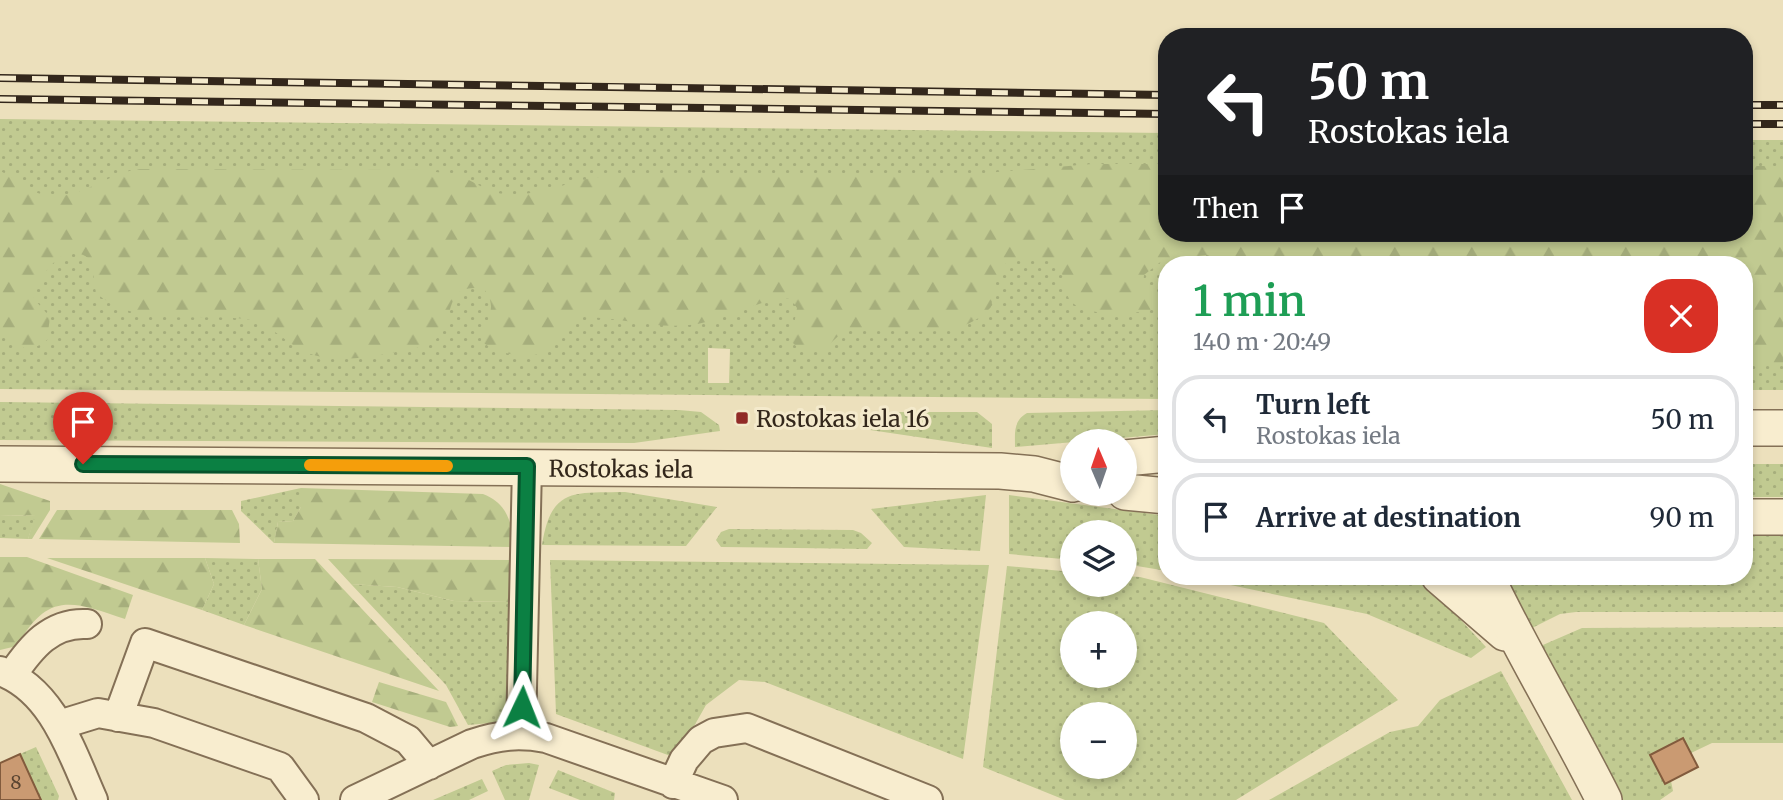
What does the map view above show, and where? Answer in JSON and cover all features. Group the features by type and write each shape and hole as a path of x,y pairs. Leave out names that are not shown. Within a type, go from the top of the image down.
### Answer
{"street":[{"path":"1753,428 1783,428"},
{"path":"1138,457 1158,455"},
{"name":"Rostokas iela","path":"0,464 527,466 1034,474 1060,469"},
{"path":"521,733 527,466"},
{"name":"Rostokas iela","path":"1034,474 1060,481"},
{"path":"1138,493 1158,495"},
{"path":"1753,517 1783,517"},
{"path":"1449,585 1520,648"},
{"path":"1490,585 1520,648 1572,737 1604,800"},
{"path":"88,624 65,624 51,631 6,673 36,695 59,725 93,800"},
{"path":"118,717 145,643 366,718 408,740 429,765"},
{"path":"59,725 99,713 154,723 280,767 304,800"},
{"path":"673,784 684,760 701,740 714,733 747,728 928,800"},
{"path":"355,800 492,737 521,733 546,738 723,800"}],"green space":[{"path":"0,119 1158,133 1158,242 1753,242 1753,140 1783,140 1783,390 1753,390 1753,256 1158,256 1158,399 0,389","holes":["708,348 730,349 729,383 708,383"]},
{"path":"1092,164 1158,164 1158,242 1753,242 1753,166 1783,166 1783,365 1753,362 1753,256 1158,256 1158,264 1144,275 1143,286 1158,292 1158,307 1117,314 1077,306 1069,298 1060,270 1048,261 1031,259 1005,264 995,284 991,307 977,319 960,327 923,332 846,329 822,351 799,349 791,341 797,308 791,299 779,298 712,321 689,325 580,317 550,349 534,355 514,355 496,350 481,341 491,303 484,289 470,288 455,296 442,331 428,344 377,355 337,358 312,355 251,320 170,317 131,312 96,293 91,260 81,254 72,253 57,259 32,288 34,299 50,317 47,340 39,346 26,348 15,342 0,326 0,171 36,192 49,196 72,194 117,175 140,169 427,170 464,178 493,192 516,195 599,177 973,174"},
{"path":"0,402 679,410 701,412 719,425 720,431 634,443 0,440"},
{"path":"1158,410 1158,435 1138,436 1138,429 1060,429 1060,443 1015,447 1015,432 1022,416 1027,413"},
{"path":"891,412 977,412 992,424 992,448 870,430 877,419"},
{"path":"1753,464 1783,464 1783,497 1753,497"},
{"path":"0,484 50,501 50,510 32,539 28,539 35,515 0,516"},
{"path":"301,488 301,507 293,521 278,522 274,543 241,511 241,501"},
{"path":"301,488 483,494 498,503 507,515 515,547 274,543 278,522 293,521 301,507"},
{"path":"625,492 717,507 686,546 542,545 552,512 568,497"},
{"path":"986,495 980,551 904,547 871,509"},
{"path":"1009,495 1060,502 1060,506 1092,506 1158,515 1158,570 1137,566 1137,520 1060,520 1060,559 1009,554"},
{"path":"57,510 232,510 239,524 240,543 39,539"},
{"path":"36,515 28,539 0,538 0,516"},
{"path":"729,529 853,530 872,543 867,549 721,547 716,540 721,532"},
{"path":"1753,536 1783,536 1783,612 1576,612 1560,614 1526,631 1503,585 1753,585"},
{"path":"0,557 27,557 133,595 125,619 90,608 63,605 40,616 28,628 17,646 0,650"},
{"path":"47,558 205,558 214,584 202,610"},
{"path":"205,558 258,559 262,589 244,625 202,610 214,584"},
{"path":"258,559 315,559 439,691 244,625 262,589"},
{"path":"328,559 515,560 513,602 454,601 397,587 351,584"},
{"path":"550,560 989,565 963,759 765,682 739,680 706,705 676,758 556,714"},
{"path":"1007,566 1060,571 1060,597 1137,597 1137,577 1140,577 1158,582 1158,585 1172,585 1324,623 1398,700 1236,800 1065,800 983,767"},
{"path":"351,584 397,587 454,601 513,602 508,709 502,722 468,725 446,685"},
{"path":"1230,585 1427,585 1486,647 1471,658 1367,614"},
{"path":"1783,627 1783,743 1712,743 1691,753 1683,738 1650,755 1665,784 1671,781 1673,791 1660,800 1620,800 1536,648 1582,628"},
{"path":"1501,671 1572,800 1269,800 1390,732 1418,726 1440,700"},
{"path":"379,682 446,702 458,726 450,727 372,702"},
{"path":"36,747 59,796 58,800 41,800 20,754"},
{"path":"506,765 539,765 529,800 505,800 492,771"},
{"path":"558,770 615,793 614,800 580,800 549,788"},
{"path":"482,779 488,791 469,800 433,800"}],"building":[{"path":"1683,738 1698,767 1665,784 1650,755"},
{"path":"20,754 41,800 0,800 0,763"}],"railway":[{"path":"0,78 1158,95"},
{"path":"0,99 1158,114"},
{"path":"1753,105 1783,105"},
{"path":"1753,124 1783,124"}],"slow traffic":[{"path":"310,465 447,466"}],"place":[{"name":"Rostokas iela 16","path":"742,418"}],"route":[{"path":"83,464 527,466 522,707"}]}
